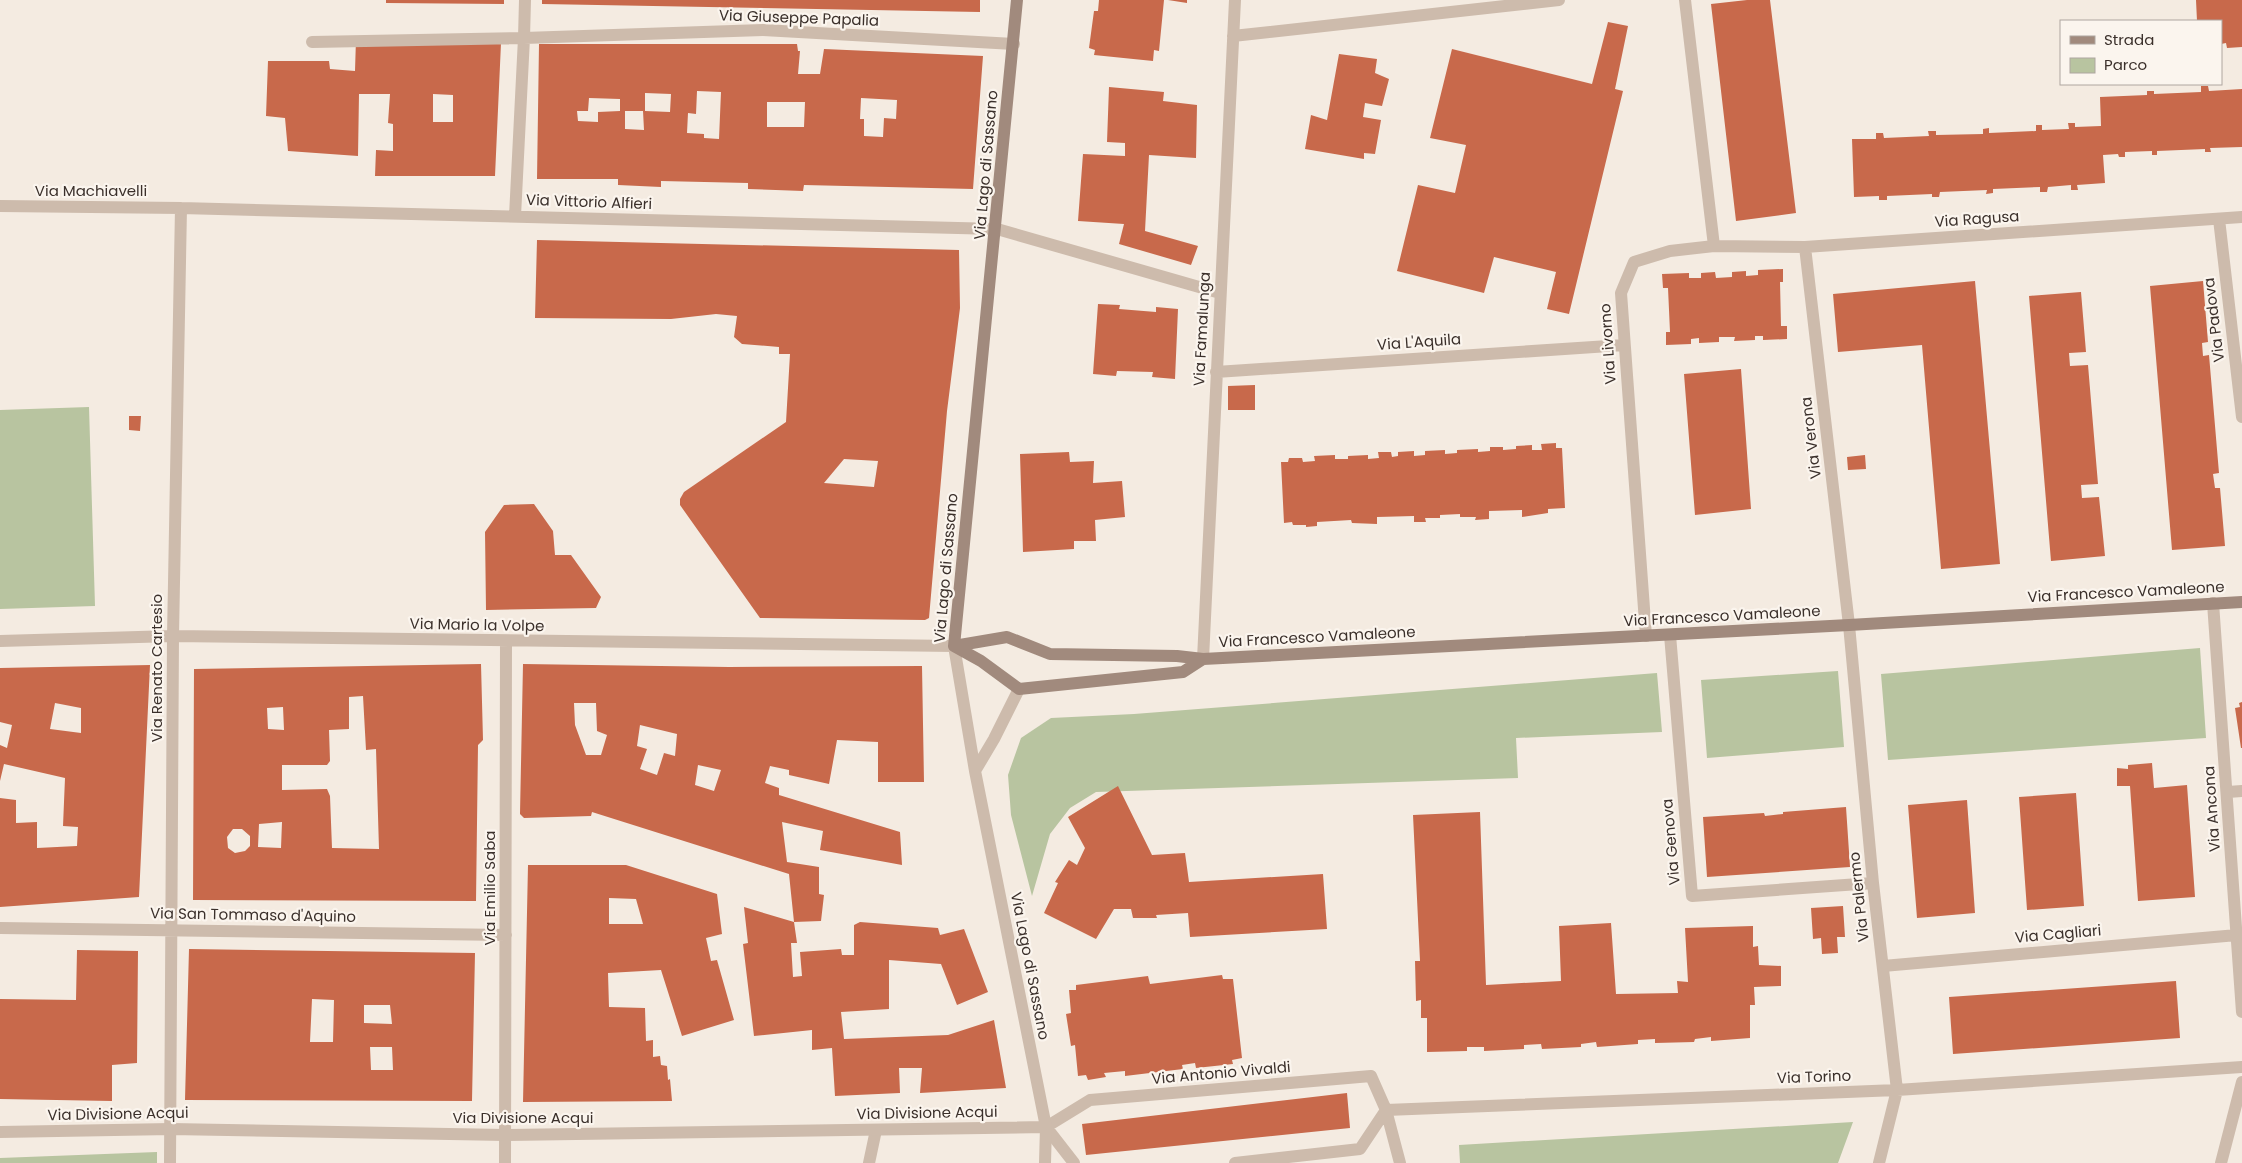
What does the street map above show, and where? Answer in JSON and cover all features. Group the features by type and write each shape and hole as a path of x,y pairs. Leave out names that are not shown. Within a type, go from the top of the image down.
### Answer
{"main road":[{"name":"Via Lago di Sassano","path":"954,646 1018,0"},
{"name":"Via Francesco Vamaleone","path":"954,646 1007,637 1050,654 1177,656 1203,659 1670,635 2242,602"},
{"path":"954,646 981,661 1019,689 1183,672 1203,659"}],"street":[{"path":"515,216 525,0"},
{"name":"Via Famalunga","path":"1203,659 1234,0"},
{"path":"1233,36 1559,0"},
{"path":"1685,0 1714,246"},
{"name":"Via Giuseppe Papalia","path":"312,42 524,38 764,30 1014,44"},
{"name":"Via Machiavelli","path":"0,206 181,208"},
{"name":"Via Vittorio Alfieri","path":"181,208 996,229 1220,293"},
{"name":"Via Renato Cartesio","path":"170,1163 174,636 181,208"},
{"name":"Via Ragusa","path":"1714,246 1805,247 2242,217"},
{"name":"Via Padova","path":"2219,218 2242,417"},
{"name":"Via Livorno","path":"1646,636 1621,293 1634,262 1670,251 1714,246"},
{"name":"Via Verona","path":"1805,247 1849,625"},
{"name":"Via L'Aquila","path":"1216,372 1624,344"},
{"name":"Via Ancona","path":"2213,603 2228,792 2242,1012"},
{"name":"Via Palermo","path":"1849,625 1873,883 1897,1090 1879,1163"},
{"name":"Via Genova","path":"1670,635 1692,896 1873,883"},
{"name":"Via Mario la Volpe","path":"0,641 174,636 506,642 954,646"},
{"name":"Via Emilio Saba","path":"505,1163 506,642"},
{"name":"Via Lago di Sassano","path":"954,646 975,771 1046,1127 1046,1163"},
{"path":"975,771 994,739 1019,689"},
{"path":"2228,792 2242,790"},
{"name":"Via San Tommaso d'Aquino","path":"0,928 506,935"},
{"name":"Via Cagliari","path":"1883,966 2237,934"},
{"name":"Via Torino","path":"1386,1110 1897,1090 2242,1067"},
{"name":"Via Antonio Vivaldi","path":"1046,1127 1090,1100 1371,1076 1386,1110"},
{"path":"2221,1163 2242,1082"},
{"path":"1235,1163 1360,1149 1386,1110"},
{"path":"1386,1110 1400,1163"},
{"path":"1046,1127 1074,1163"},
{"name":"Via Divisione Acqui","path":"0,1132 171,1129 505,1135 1046,1127"},
{"path":"869,1163 876,1130"}],"green space":[{"path":"89,407 95,606 0,609 0,410"},
{"path":"2200,648 2206,738 1888,760 1881,674"},
{"path":"1838,671 1844,747 1707,758 1701,680"},
{"path":"1657,673 1662,732 1516,738 1518,778 1096,792 1070,808 1050,834 1032,896 1011,815 1008,775 1021,738 1051,718 1134,714"},
{"path":"1853,1122 1838,1163 1460,1163 1459,1145"},
{"path":"157,1152 157,1163 0,1163 0,1158"}],"building":[{"path":"386,0 504,0 504,4 386,3"},
{"path":"542,0 980,0 980,12 542,4"},
{"path":"1099,0 1164,0 1159,51 1154,50 1153,61 1094,55 1095,50 1089,48 1094,11 1098,11"},
{"path":"1168,0 1187,0 1187,3"},
{"path":"1747,0 1770,0 1796,213 1736,221 1711,4"},
{"path":"2196,0 2242,0 2242,47 2227,48 2226,43 2222,44 2222,20 2197,20"},
{"path":"1608,22 1628,26 1615,89 1623,91 1569,314 1547,309 1556,272 1494,257 1484,293 1397,271 1418,185 1455,193 1466,145 1430,138 1452,49 1592,84"},
{"path":"356,39 501,43 495,176 375,176 376,150 393,151 393,124 388,123 390,94 359,94 358,156 288,151 285,118 266,116 268,61 329,61 330,69 355,71","holes":["433,94 453,95 453,122 433,122"]},
{"path":"539,44 797,44 798,51 800,51 798,74 820,74 824,49 983,56 973,189 804,185 803,191 748,189 748,183 661,181 661,187 618,185 618,179 537,179","holes":["697,91 721,92 719,139 704,138 704,134 687,133 688,113 696,114","645,93 671,94 670,112 645,111","589,98 620,99 620,111 598,112 598,122 578,121 577,111 588,111","861,98 897,100 896,119 884,118 883,137 864,136 864,119 860,119","767,102 805,102 804,127 767,127","625,111 643,111 644,130 625,129"]},
{"path":"1339,54 1377,59 1375,73 1389,79 1382,106 1365,103 1363,117 1381,120 1375,154 1364,153 1364,159 1305,149 1311,115 1327,120"},
{"path":"2201,86 2208,86 2209,91 2242,89 2242,147 2210,148 2211,152 2205,152 2205,149 2157,151 2157,155 2152,155 2152,151 2125,152 2125,157 2119,157 2118,154 2103,155 2105,183 2077,185 2078,190 2071,190 2071,185 2048,187 2047,192 2040,192 2040,187 1993,189 1993,193 1986,194 1987,190 1940,192 1939,197 1932,197 1932,194 1887,196 1887,200 1879,200 1879,196 1854,197 1852,139 1876,139 1876,133 1883,133 1884,138 1929,136 1928,131 1936,131 1936,135 1983,134 1983,129 1989,128 1989,133 2036,131 2036,125 2042,125 2042,130 2069,129 2068,123 2075,123 2075,127 2101,126 2100,97 2147,95 2147,91 2154,91 2154,94 2201,92"},
{"path":"1109,87 1164,92 1163,101 1197,105 1196,158 1149,155 1145,231 1198,246 1191,265 1119,244 1124,224 1078,221 1083,154 1125,156 1125,143 1107,142"},
{"path":"537,240 959,250 960,308 947,411 929,618 925,620 760,618 680,505 680,499 684,492 786,422 790,354 779,354 779,347 742,344 734,337 737,316 716,314 671,319 535,318","holes":["844,459 878,461 874,487 824,483"]},
{"path":"1783,269 1783,282 1780,282 1781,326 1787,326 1787,339 1763,340 1763,336 1755,336 1755,340 1734,341 1735,337 1719,337 1719,342 1699,343 1699,338 1691,339 1691,344 1666,345 1666,332 1670,332 1668,288 1663,288 1662,274 1689,273 1689,278 1701,278 1701,273 1715,272 1716,278 1732,277 1732,272 1746,271 1746,276 1758,275 1758,270"},
{"path":"1975,281 2000,564 1941,569 1922,345 1838,352 1833,294"},
{"path":"2203,281 2208,342 2202,343 2203,356 2209,355 2219,473 2213,474 2215,488 2220,488 2225,546 2172,550 2150,286"},
{"path":"2081,292 2086,352 2069,353 2070,366 2088,365 2098,484 2081,485 2082,498 2099,497 2105,556 2051,561 2029,296"},
{"path":"1098,304 1120,305 1119,309 1156,312 1156,307 1178,309 1175,379 1152,377 1153,372 1117,371 1116,376 1093,374"},
{"path":"1741,369 1751,509 1695,515 1684,374"},
{"path":"1255,385 1255,410 1228,410 1228,386"},
{"path":"129,416 141,416 140,431 129,430"},
{"path":"1556,443 1556,448 1562,448 1565,508 1548,509 1548,513 1522,517 1522,510 1489,511 1489,519 1475,520 1476,517 1460,517 1460,514 1440,515 1440,518 1425,518 1426,522 1414,522 1414,516 1377,517 1377,524 1352,523 1351,520 1317,522 1317,526 1306,527 1306,525 1293,525 1292,522 1284,523 1281,462 1288,462 1289,458 1302,458 1303,462 1315,461 1314,456 1335,455 1335,459 1348,459 1348,456 1368,455 1368,459 1379,458 1378,452 1391,452 1392,457 1398,456 1398,452 1414,451 1414,456 1425,455 1425,451 1445,450 1445,454 1457,453 1457,450 1478,449 1478,452 1490,451 1490,447 1503,447 1503,450 1516,449 1516,446 1532,445 1532,450 1542,450 1541,444"},
{"path":"1069,452 1070,462 1094,461 1093,483 1122,481 1125,517 1095,520 1096,541 1074,541 1074,549 1023,552 1020,454"},
{"path":"1865,455 1866,469 1848,470 1847,457"},
{"path":"534,504 553,531 555,555 571,555 601,597 596,608 486,610 485,532 504,505"},
{"path":"481,664 483,740 478,745 476,901 193,900 194,669","holes":["363,696 366,750 376,749 379,849 332,848 330,796 327,789 282,790 282,765 327,765 330,761 329,730 349,729 349,697","283,707 284,730 268,729 267,708","282,822 281,848 258,847 259,824","233,829 242,829 250,836 250,846 245,851 235,853 228,848 227,837"]},
{"path":"523,664 729,667 922,666 924,782 878,782 878,742 837,740 829,784 789,775 789,770 770,766 765,783 779,788 779,795 900,832 902,865 820,850 823,831 782,822 787,862 819,867 819,894 824,895 821,921 794,922 789,874 592,812 591,816 524,818 520,814","holes":["574,703 596,703 597,731 607,735 601,755 586,755 575,725","640,725 677,734 675,756 664,753 657,775 640,769 647,749 637,746","698,765 721,770 714,791 695,785"]},
{"path":"150,665 139,897 0,907 0,798 16,800 16,823 37,822 37,848 77,846 78,827 63,826 65,778 4,764 0,781 0,745 7,748 12,725 0,722 0,668","holes":["55,703 81,708 81,733 50,729"]},
{"path":"2242,702 2241,748 2235,708 2240,707 2239,703"},
{"path":"2152,763 2154,788 2187,785 2195,897 2138,901 2130,786 2117,786 2117,768 2128,769 2128,765"},
{"path":"1118,786 1152,855 1185,853 1189,882 1323,874 1327,929 1190,937 1188,913 1156,915 1157,918 1133,918 1131,909 1114,909 1096,939 1044,913 1058,883 1055,882 1069,860 1077,865 1085,848 1068,817"},
{"path":"2076,793 2084,906 2027,910 2019,797"},
{"path":"1967,800 1975,913 1917,918 1908,805"},
{"path":"1846,807 1850,867 1707,877 1703,817 1764,813 1765,816 1783,814 1783,812"},
{"path":"1480,812 1486,985 1561,981 1559,926 1611,923 1616,994 1678,993 1677,981 1688,982 1685,928 1753,926 1753,947 1758,946 1759,965 1781,966 1781,986 1754,987 1755,1005 1750,1005 1750,1038 1711,1041 1711,1037 1695,1039 1694,1042 1655,1043 1655,1039 1638,1040 1638,1044 1597,1047 1596,1042 1581,1044 1581,1047 1542,1049 1541,1044 1524,1045 1524,1049 1484,1051 1484,1047 1467,1047 1467,1051 1427,1052 1427,1018 1421,1018 1421,1000 1416,1001 1415,961 1420,961 1413,815"},
{"path":"528,865 626,865 717,894 722,934 706,938 711,961 717,960 734,1020 682,1036 661,970 608,973 609,1007 645,1008 646,1041 653,1040 653,1057 660,1056 661,1065 667,1066 672,1101 523,1102","holes":["609,898 636,899 643,924 609,924"]},
{"path":"1843,906 1845,937 1837,937 1838,953 1822,954 1821,938 1813,939 1811,908"},
{"path":"744,907 794,922 797,943 791,943 793,977 802,976 800,952 841,949 842,955 854,955 854,925 860,922 938,928 940,935 964,929 988,992 957,1005 941,964 889,960 889,1009 841,1012 844,1039 948,1035 994,1020 1006,1088 920,1093 922,1068 899,1068 900,1093 835,1096 832,1048 812,1050 812,1030 754,1036 743,944 748,943"},
{"path":"189,949 475,953 472,1101 185,1100","holes":["312,999 334,1000 333,1042 310,1042","364,1005 390,1005 392,1024 364,1023","370,1047 392,1047 393,1070 371,1070"]},
{"path":"77,950 138,951 137,1063 112,1065 112,1101 0,1099 0,999 76,1000"},
{"path":"1222,975 1223,979 1233,979 1242,1058 1232,1060 1233,1064 1196,1068 1195,1063 1182,1065 1183,1069 1125,1076 1125,1071 1104,1073 1106,1077 1088,1080 1086,1075 1078,1076 1075,1045 1071,1046 1066,1014 1071,1013 1069,990 1076,990 1076,985 1148,976 1150,984"},
{"path":"2176,981 2180,1038 1953,1054 1949,997"},
{"path":"1347,1093 1350,1128 1086,1155 1082,1124"}]}
